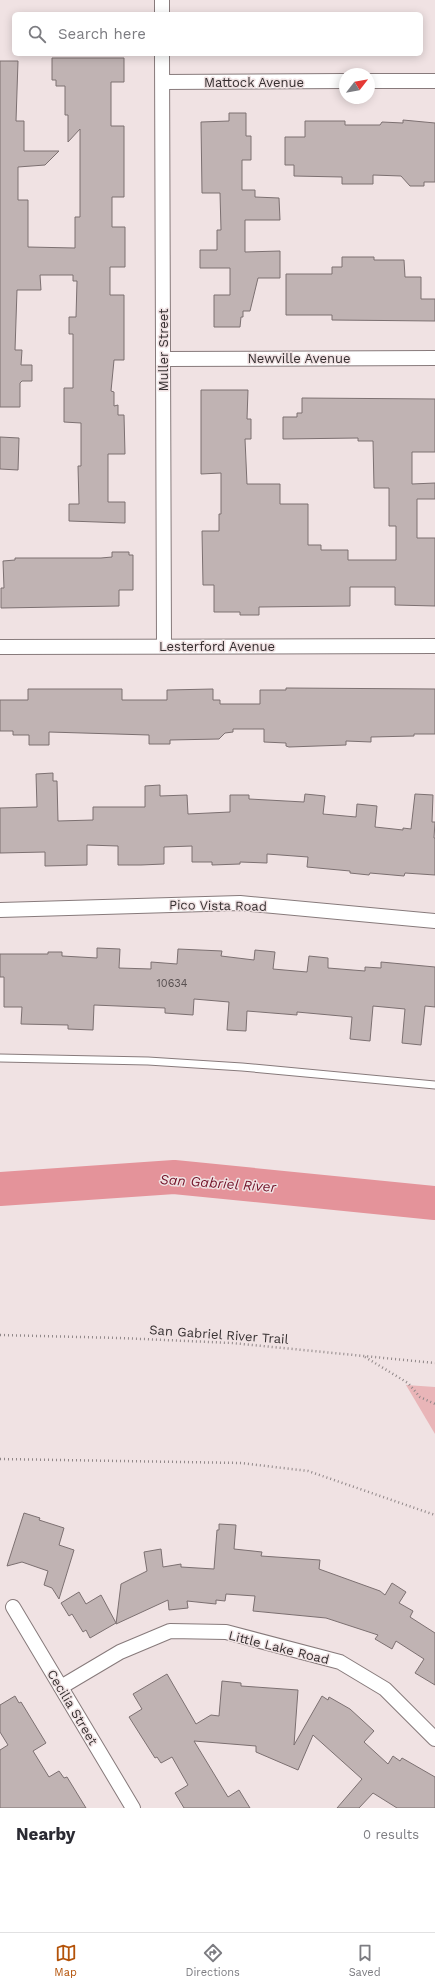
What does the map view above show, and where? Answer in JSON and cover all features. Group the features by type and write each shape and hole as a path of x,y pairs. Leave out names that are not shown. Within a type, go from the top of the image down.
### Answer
{"street":[{"path":"162,0 162,12"},
{"name":"Muller Street","path":"162,56 164,646"},
{"name":"Mattock Avenue","path":"162,82 339,81"},
{"path":"375,81 435,81"},
{"name":"Newville Avenue","path":"163,359 435,358"},
{"name":"Lesterford Avenue","path":"0,647 435,646"},
{"name":"Pico Vista Road","path":"0,910 240,903 435,921"},
{"name":"Cecilia Street","path":"13,1607 133,1808"},
{"name":"Little Lake Road","path":"61,1687 120,1652 170,1631 226,1632 340,1662 385,1690 435,1739"}],"lane":[{"path":"0,1058 148,1061 435,1085"}],"path":[{"name":"San Gabriel River Trail","path":"0,1335 182,1340 435,1363"},
{"path":"365,1356 408,1383 420,1397 435,1404"},
{"path":"0,1458 241,1463 308,1471 435,1515"}],"shaded area":[{"path":"406,1385 435,1387 435,1434"}],"building":[{"path":"52,58 124,58 124,82 111,82 111,126 124,126 124,197 112,197 112,227 125,227 125,267 110,267 110,295 124,295 124,360 114,360 111,391 114,392 114,406 118,405 118,415 124,415 125,454 108,454 108,502 125,502 125,523 69,521 69,504 79,504 78,466 81,466 81,423 64,422 64,388 73,388 73,334 69,334 69,317 76,317 77,281 73,281 73,275 40,275 41,290 17,290 15,350 22,350 21,365 32,365 32,381 22,381 20,383 20,407 0,407 0,61 18,61 16,121 24,121 24,151 59,151 45,165 18,167 18,200 28,200 28,247 75,248 75,217 80,217 80,129 68,142 68,115 65,115 65,86 56,86 56,80 52,80"},
{"path":"229,113 246,113 246,136 251,136 251,160 242,160 242,190 255,190 255,197 279,198 280,220 245,220 245,252 280,251 280,278 258,278 250,311 243,311 240,327 214,327 214,295 230,295 230,268 200,268 200,250 217,250 217,230 221,230 220,193 202,193 201,122 229,121"},
{"path":"403,120 435,123 435,182 424,182 424,186 410,186 401,176 373,175 373,184 342,184 342,177 294,176 294,165 285,165 285,137 305,137 305,121 345,121 345,125 380,125 382,122 403,123"},
{"path":"342,257 374,257 374,260 404,260 405,277 421,277 421,299 435,299 435,321 332,320 332,315 286,315 286,274 332,274 332,267 342,267"},
{"path":"201,390 248,390 247,419 251,419 251,439 245,439 247,484 280,484 280,504 308,504 308,545 321,545 321,550 348,550 348,560 396,560 396,526 389,526 389,488 374,488 373,441 358,441 358,438 283,439 283,417 297,417 297,413 302,413 302,398 435,399 435,452 412,452 412,484 435,483 435,499 417,499 417,538 435,538 435,606 395,605 395,587 350,587 350,606 259,607 259,615 240,615 240,612 214,612 214,585 203,585 202,531 219,531 219,514 221,514 221,473 201,474"},
{"path":"0,437 19,438 18,470 0,469"},
{"path":"112,552 129,552 129,555 133,555 133,590 119,590 119,606 1,608 1,588 4,588 3,561 15,560 15,558 101,558 112,557"},
{"path":"286,688 435,689 435,734 371,737 371,742 346,741 346,745 289,747 286,746 286,743 264,742 264,729 233,729 233,732 225,733 219,739 170,740 170,744 149,744 149,735 49,732 49,745 29,745 29,735 13,735 13,731 0,731 0,700 28,700 28,689 122,689 122,700 167,700 167,690 213,689 213,700 220,700 220,704 260,704 260,690 286,690"},
{"path":"53,773 53,781 57,781 58,821 93,820 93,807 145,807 145,786 160,785 160,796 187,795 188,814 230,812 230,795 249,795 249,799 304,802 305,794 325,796 323,814 356,817 357,804 377,806 375,827 403,830 403,828 411,829 415,794 433,795 432,822 435,822 435,875 405,873 404,876 350,873 350,871 307,867 308,857 267,854 267,863 240,862 240,864 212,865 212,862 192,862 192,846 164,847 164,864 141,865 118,865 118,846 87,845 87,865 45,866 45,852 0,853 0,808 37,807 36,774"},
{"path":"97,948 120,949 119,968 151,969 151,962 177,964 178,949 222,951 221,956 254,960 255,950 275,952 273,969 307,972 309,956 328,958 328,968 365,971 365,967 381,968 381,962 435,967 435,1007 425,1006 421,1045 402,1043 405,1009 373,1006 370,1041 350,1039 352,1017 297,1012 297,1015 247,1011 246,1031 227,1030 229,1002 194,999 193,1015 165,1013 165,1008 94,1005 93,1030 68,1029 68,1025 21,1024 22,1007 4,1007 4,977 0,977 0,954 48,954 48,952 62,952 62,956 97,958"},
{"path":"24,1513 40,1518 39,1520 64,1528 59,1545 74,1550 59,1599 52,1588 44,1585 48,1571 22,1562 7,1566"},
{"path":"219,1524 236,1525 234,1549 262,1552 261,1556 320,1560 319,1569 380,1591 385,1595 392,1583 406,1592 399,1603 413,1611 410,1617 435,1633 435,1685 415,1673 424,1659 396,1641 392,1649 375,1639 378,1635 326,1618 253,1611 255,1596 226,1594 225,1601 216,1600 216,1604 187,1601 188,1608 169,1610 168,1600 116,1624 121,1584 147,1571 144,1552 161,1549 163,1567 181,1564 181,1567 214,1569 217,1530 219,1530"},
{"path":"79,1592 86,1604 101,1595 116,1623 90,1638 86,1630 83,1632 72,1614 69,1616 61,1603"},
{"path":"167,1674 196,1724 211,1715 219,1716 222,1681 241,1683 241,1686 298,1690 294,1745 322,1696 328,1700 329,1697 350,1709 374,1731 364,1742 388,1764 393,1756 400,1761 402,1758 435,1777 435,1808 397,1808 373,1793 359,1808 337,1808 362,1779 313,1735 298,1770 256,1752 256,1746 194,1741 228,1797 239,1790 250,1808 184,1808 175,1793 188,1785 172,1757 161,1763 157,1757 155,1758 129,1717 142,1709 133,1694"},
{"path":"15,1696 19,1703 21,1702 46,1743 33,1751 49,1777 59,1771 64,1778 67,1777 86,1808 0,1808 0,1750 8,1745 0,1732 0,1705"}],"waterway":[{"name":"San Gabriel River","path":"0,1189 174,1177 435,1203"}]}
